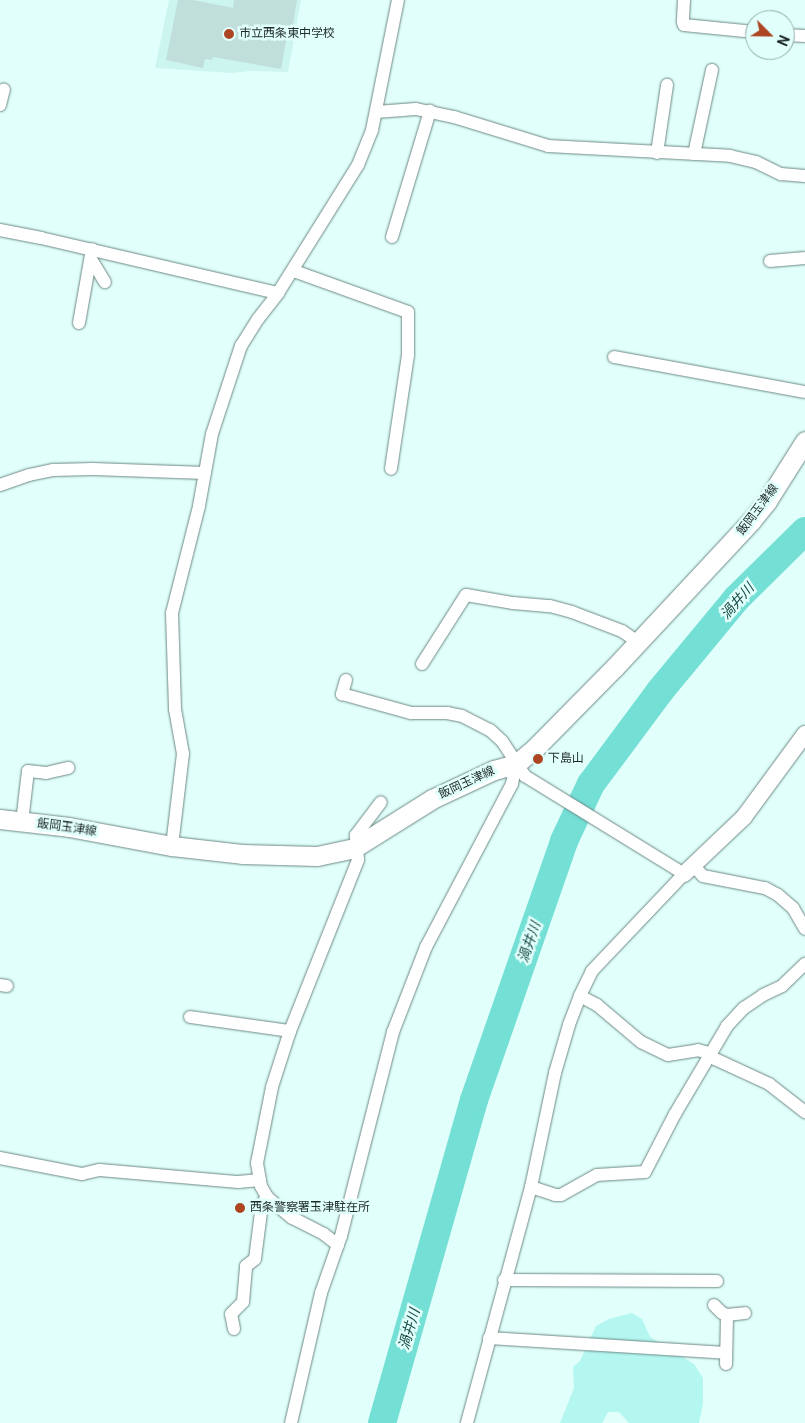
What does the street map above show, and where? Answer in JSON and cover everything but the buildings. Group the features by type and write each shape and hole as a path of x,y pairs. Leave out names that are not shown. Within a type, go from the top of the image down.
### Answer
{"main road":[{"name":"飯岡玉津線","path":"0,819 69,827 172,846 242,854 317,856 335,854 358,846 432,800 494,770 520,770 536,747 751,522 805,441"}],"street":[{"path":"172,846 183,754 175,709 172,613 186,561 212,434 242,346 258,319 294,271 358,165 372,130 398,0"},
{"path":"684,0 682,22 684,25 745,31"},
{"path":"694,154 712,70"},
{"path":"656,152 667,84"},
{"path":"0,105 4,89"},
{"path":"376,112 416,109 430,111 454,116 548,146 694,154 746,159 781,174 805,176"},
{"path":"392,237 430,111"},
{"path":"0,230 92,254 278,293"},
{"path":"92,254 105,282"},
{"path":"79,323 92,254"},
{"path":"770,261 805,258"},
{"path":"294,271 408,312 408,355 391,469"},
{"path":"614,357 805,392"},
{"path":"0,485 29,475 53,470 93,469 205,473"},
{"path":"422,664 466,595 513,603 550,606 572,612 622,631 638,642"},
{"path":"346,680 342,694 411,712 462,716 490,730 502,740 520,770 617,833 704,876 765,888 778,895 793,908 805,929"},
{"path":"467,1423 504,1280 531,1187 555,1073 568,1025 592,971 689,870 744,817 805,734"},
{"path":"22,822 28,771 46,773 68,768"},
{"path":"291,1423 321,1293 338,1245 393,1032 426,947 520,770"},
{"path":"338,1245 324,1234 292,1218 267,1197 260,1180 257,1162 272,1087 290,1030 356,868 358,846 356,835 381,802"},
{"path":"531,1187 555,1195 561,1195 597,1174 645,1172 727,1026 744,1008 763,995 782,986 805,964"},
{"path":"580,996 597,1005 642,1042 668,1055 698,1050 769,1084 784,1098 805,1112"},
{"path":"190,1017 290,1030"},
{"path":"0,1158 82,1174 100,1170 238,1182 260,1180"},
{"path":"234,1329 232,1314 243,1302 246,1266 255,1259 262,1204 267,1197"},
{"path":"504,1280 717,1281"},
{"path":"714,1305 727,1315 745,1313"},
{"path":"489,1338 726,1359 727,1315"}],"shaded area":[{"name":"市立西条東中学校","path":"169,0 301,0 288,72 250,71 232,73 155,68"},
{"path":"632,1313 642,1319 650,1337 694,1364 703,1378 703,1404 699,1423 629,1423 619,1412 608,1412 602,1423 560,1423 574,1388 573,1367 580,1361 596,1326 609,1319"}],"waterway":[{"name":"渦井川","path":"382,1423 474,1100 564,841 591,784 660,691 736,599 805,531"}],"place":[{"name":"市立西条東中学校","path":"229,34"},
{"name":"下島山","path":"538,759"},
{"name":"西条警察署玉津駐在所","path":"240,1208"}]}
